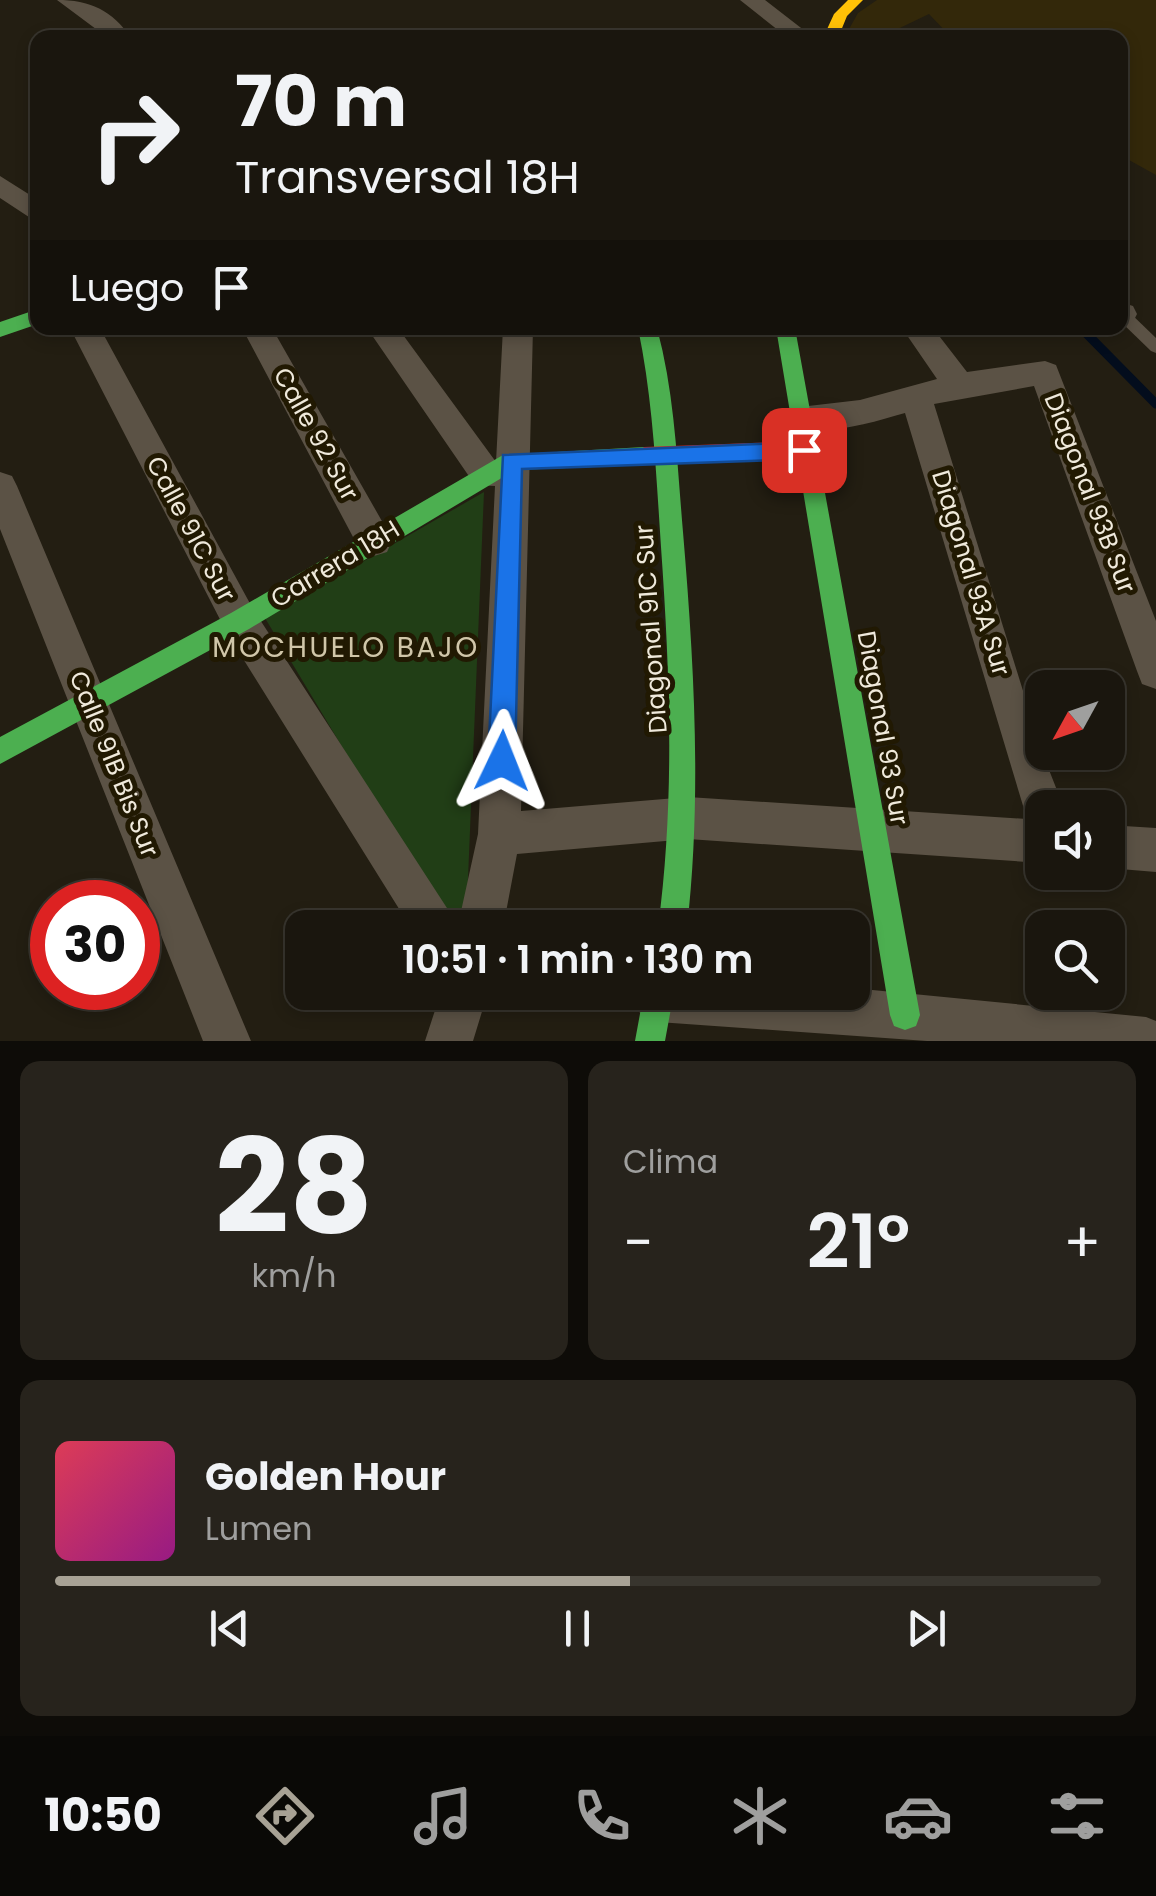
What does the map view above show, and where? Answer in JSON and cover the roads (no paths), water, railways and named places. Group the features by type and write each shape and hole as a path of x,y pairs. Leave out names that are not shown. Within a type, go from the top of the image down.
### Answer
{"street":[{"path":"68,0 114,30"},
{"path":"750,0 792,30"},
{"path":"834,30 841,14 856,0"},
{"path":"5,189 30,181"},
{"path":"5,189 30,208"},
{"path":"0,330 30,319"},
{"name":"Calle 91C Sur","path":"89,335 240,621 426,910"},
{"name":"Calle 92 Sur","path":"261,335 374,542"},
{"path":"394,335 499,468"},
{"path":"484,910 499,834 499,468 517,335"},
{"name":"Diagonal 91C Sur","path":"649,335 663,390 688,818 675,910"},
{"name":"Diagonal 93 Sur","path":"786,335 905,1015"},
{"path":"802,417 860,413 959,385 923,335"},
{"name":"Diagonal 93B Sur","path":"959,385 1044,372 1156,670"},
{"name":"Diagonal 93A Sur","path":"916,397 1037,790"},
{"path":"499,468 668,454 804,450"},
{"name":"Carrera 18H","path":"0,751 240,621 499,468"},
{"name":"Calle 91B Bis Sur","path":"0,486 228,1041"},
{"path":"499,834 688,818 873,826 1025,840"},
{"path":"1125,848 1156,850"},
{"path":"449,1041 459,1010"},
{"path":"656,1011 905,1015 1146,1041"}],"lane":[{"path":"1128,321 1156,348"}],"waterway":[{"path":"1088,335 1156,404"}],"district":[{"name":"MOCHUELO BAJO","path":"346,647"}]}
